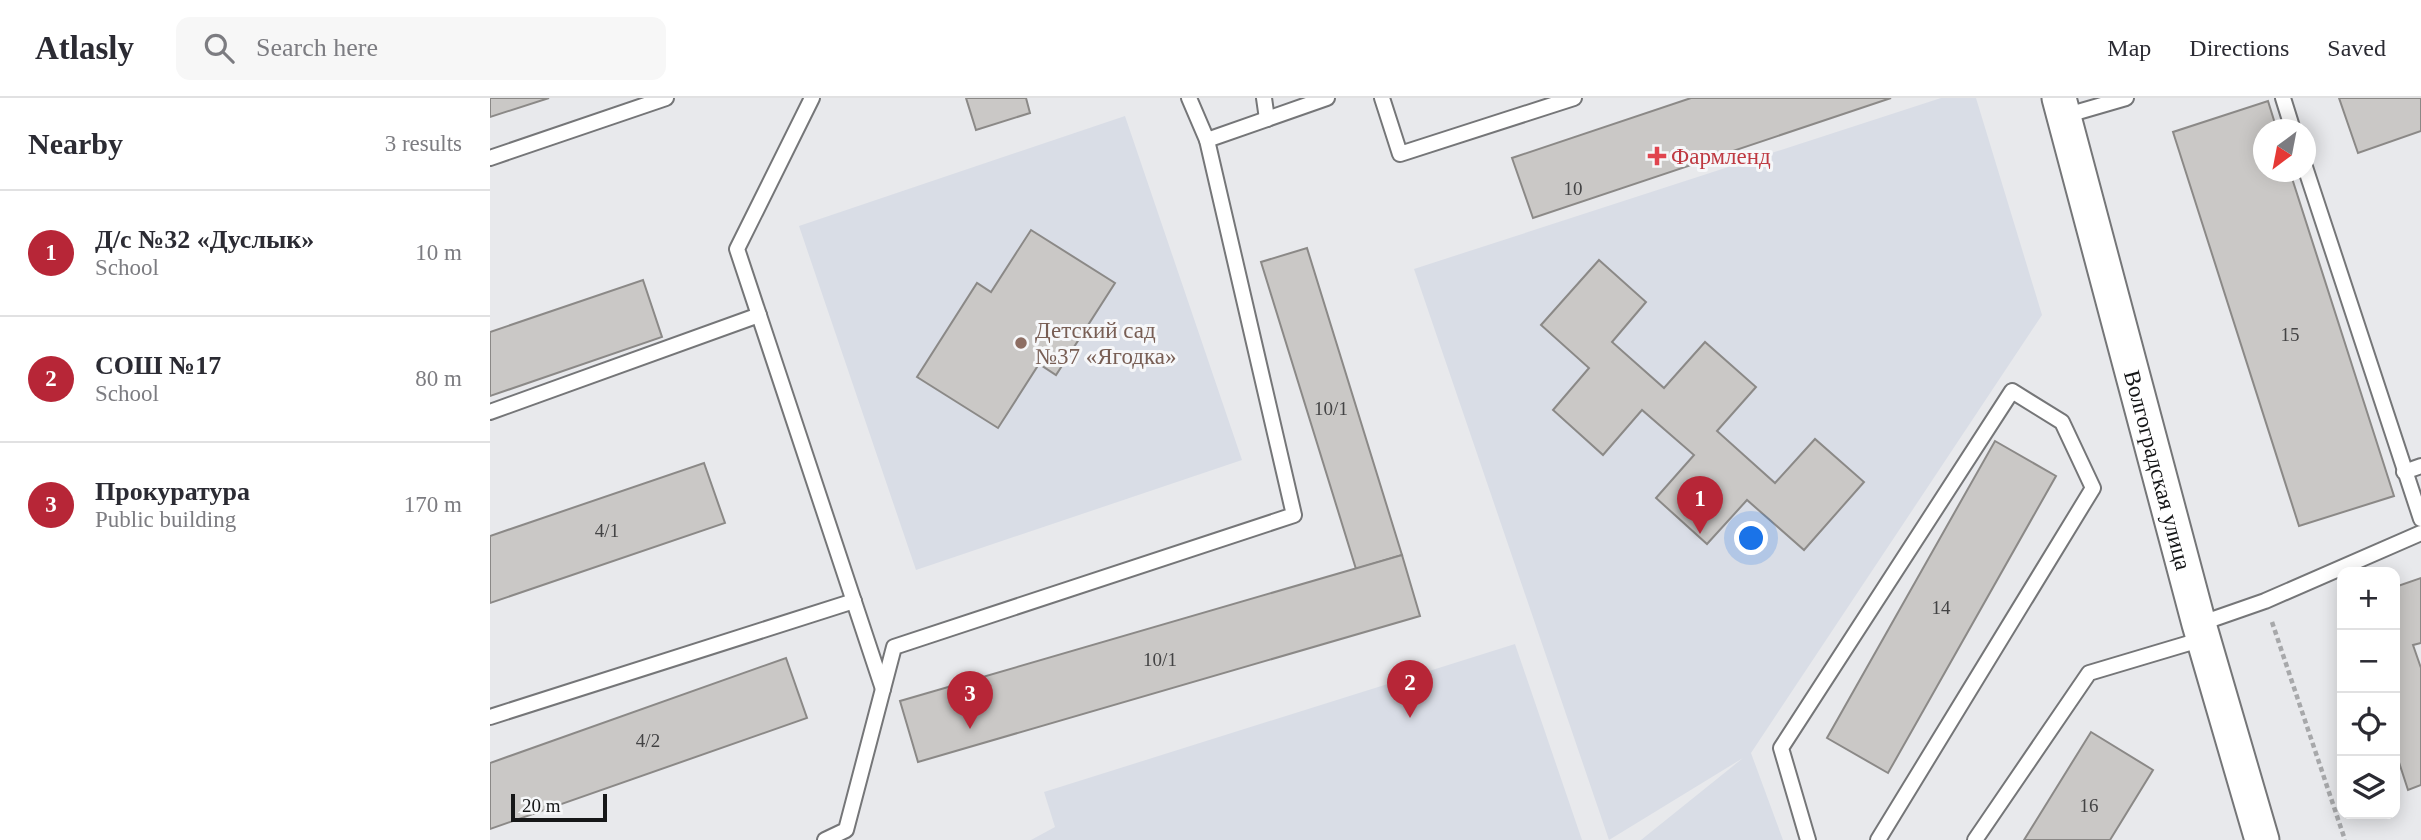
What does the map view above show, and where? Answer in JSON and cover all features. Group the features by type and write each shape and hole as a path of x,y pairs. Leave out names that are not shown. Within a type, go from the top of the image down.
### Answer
{"street":[{"name":"Волгоградская улица","path":"2061,107 2202,631 2262,840"}],"lane":[{"path":"490,158 666,98"},
{"path":"811,98 737,249 883,690"},
{"path":"825,840 846,830 894,647 1294,515 1207,140 1189,98"},
{"path":"1264,98 1267,119"},
{"path":"1207,140 1326,98"},
{"path":"1382,98 1400,154 1574,98"},
{"path":"2061,107 2126,98"},
{"path":"2283,98 2290,119"},
{"path":"2310,182 2421,519"},
{"path":"490,412 759,315"},
{"path":"1808,840 1781,748 2012,391 2062,422 2092,488 1878,840"},
{"path":"2404,472 2421,466"},
{"path":"1975,840 2090,673 2202,631 2421,533"},
{"path":"490,717 853,601"}],"path":[{"path":"2265,601 2345,840"}],"shaded area":[{"path":"1941,98 1976,98 2042,315 1751,753 1783,840 1641,840 1743,758 1609,840 1414,269"},
{"name":"Детский сад №37 «Ягодка»","path":"1125,116 1242,460 916,570 799,226"},
{"path":"1515,644 1582,840 1031,840 1055,827 1044,792"}],"building":[{"path":"490,98 549,98 490,117"},
{"path":"966,98 1026,98 1030,113 976,130"},
{"path":"1691,98 1891,98 1533,218 1512,158"},
{"path":"2339,98 2421,98 2421,131 2358,153"},
{"path":"2268,101 2274,119 2253,119 2253,182 2293,182 2394,496 2299,526 2173,132"},
{"path":"1031,230 1115,283 1056,375 1039,364 998,428 917,377 977,283 991,292"},
{"path":"1307,248 1402,555 1356,569 1261,262"},
{"path":"1599,260 1646,302 1612,342 1664,388 1705,342 1756,387 1717,431 1775,483 1815,439 1864,482 1804,550 1747,500 1707,544 1656,498 1694,455 1642,410 1603,455 1553,410 1589,368 1541,325"},
{"path":"643,280 662,337 490,396 490,332"},
{"path":"1995,441 2056,476 1888,773 1827,738"},
{"path":"704,463 725,523 490,603 490,536"},
{"path":"1402,555 1420,616 918,762 900,701"},
{"path":"2421,578 2421,643 2413,645 2421,668 2421,785 2408,790 2400,765 2400,585"},
{"path":"786,658 807,718 490,829 490,763"},
{"path":"2091,732 2153,770 2110,840 2024,840"}],"place":[{"name":"Фармленд","path":"1657,156"},
{"name":"Детский сад №37 «Ягодка»","path":"1021,343"},
{"name":"Д/с №32 «Дуслык»","path":"1700,534"},
{"name":"СОШ №17","path":"1410,718"},
{"name":"Прокуратура","path":"970,729"}]}
